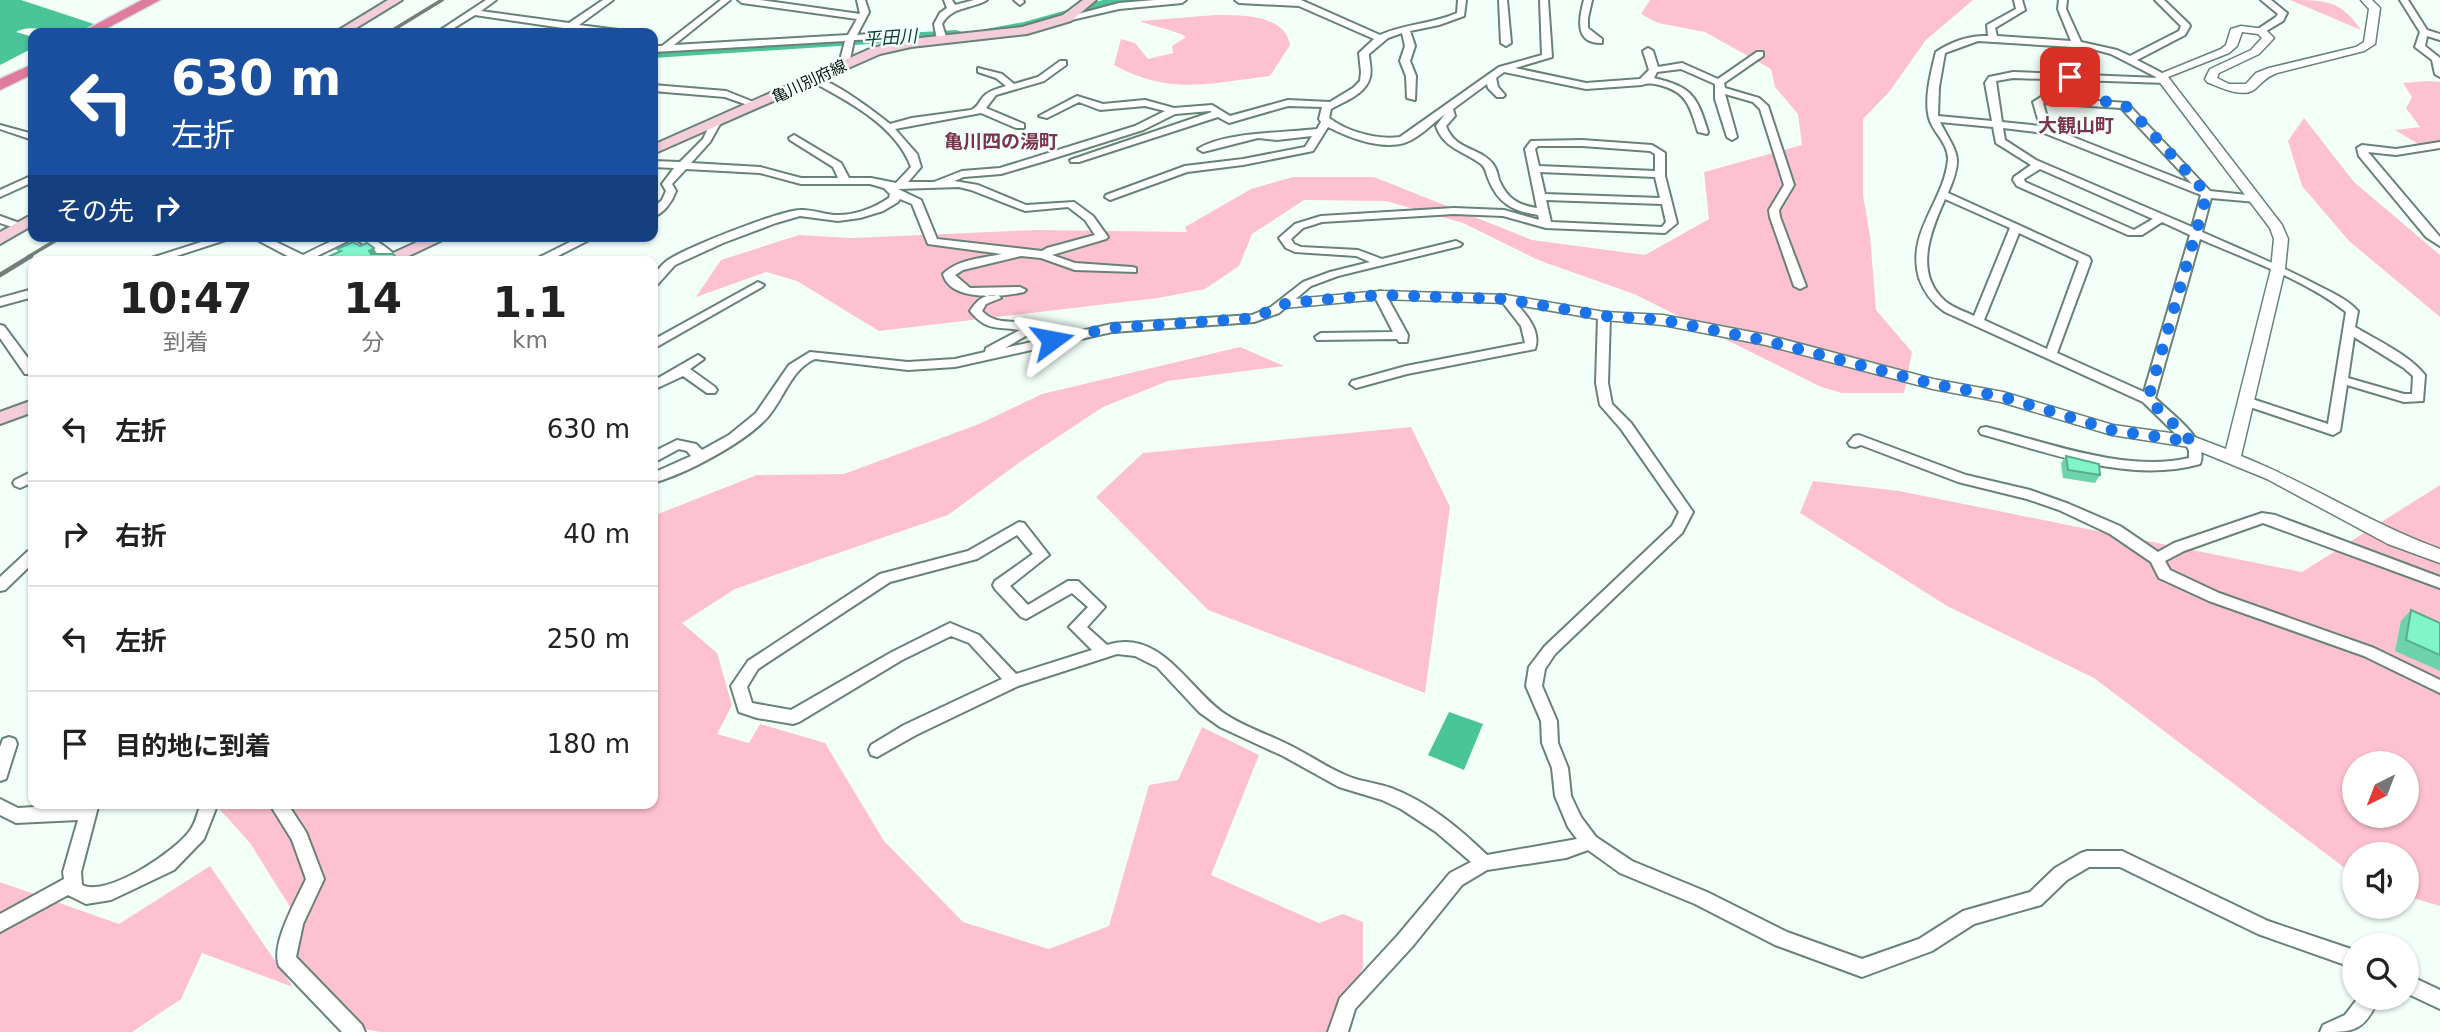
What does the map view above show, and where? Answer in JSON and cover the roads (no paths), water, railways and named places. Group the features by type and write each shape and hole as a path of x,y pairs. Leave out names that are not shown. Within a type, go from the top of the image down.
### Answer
{"highway":[{"path":"110,28 153,0"},
{"path":"100,28 166,0"},
{"path":"0,78 28,64"},
{"path":"0,85 28,71"}],"main road":[{"path":"348,28 396,0"},
{"path":"355,28 403,0"},
{"name":"亀川別府線","path":"658,148 845,64 890,47 941,37 1023,31 1078,9"},
{"path":"0,239 27,223"},
{"path":"395,256 429,242"},
{"path":"0,418 28,408"}],"street":[{"path":"448,28 492,0"},
{"path":"570,27 608,0"},
{"path":"658,53 726,0"},
{"path":"742,0 862,17"},
{"path":"845,64 849,44 865,12 860,0"},
{"path":"941,37 938,24 950,5 983,0"},
{"path":"1078,9 1182,0"},
{"path":"1239,0 1301,3 1378,38"},
{"path":"1326,122 1325,113 1332,104 1353,92 1365,81 1367,72 1363,53 1378,38 1456,17 1461,14 1462,0"},
{"path":"1503,0 1506,43"},
{"path":"1326,122 1373,139 1394,142 1403,140 1502,69 1547,57 1544,0"},
{"path":"1588,0 1583,12 1584,30 1588,36 1599,41"},
{"path":"1993,40 1990,27 2015,16 2021,10 2018,0"},
{"path":"2063,0 2062,9 2077,44"},
{"path":"2130,60 2182,33 2186,26 2159,0"},
{"path":"2046,130 2038,102 2041,100 2162,79 2225,51 2231,46 2235,31 2261,31 2280,19 2283,13 2265,0"},
{"path":"2261,31 2268,38 2262,46 2214,71 2211,79 2227,87 2249,88 2260,75 2273,70 2360,49 2368,44 2375,8 2367,0"},
{"path":"2404,0 2424,32 2440,37"},
{"path":"473,12 578,28"},
{"path":"1405,29 1410,46 1405,61 1411,76 1412,98"},
{"path":"2424,32 2420,47 2436,59 2440,74"},
{"path":"658,57 849,44 881,36"},
{"path":"658,39 673,41"},
{"path":"1986,431 2155,468 2183,466 2195,461 2196,451 2192,442 2148,399 1937,302 1925,279 1920,245 1932,211 1949,180 1954,155 1933,118 1937,64 1941,52 1968,40 2077,44 2102,47 2162,79 2256,200 2281,239 2278,269 2232,458"},
{"path":"658,49 849,44"},
{"path":"1648,51 1654,70"},
{"path":"1720,86 1760,54"},
{"path":"887,128 920,120 963,116 981,109 993,93 1041,79 1063,63"},
{"path":"1647,79 1654,70 1682,66 1720,86 1756,100 1765,108 1789,185 1774,209 1775,217 1801,286"},
{"path":"1502,69 1586,86 1647,79 1675,86 1688,93 1694,101 1703,132"},
{"path":"981,70 999,76 1011,86"},
{"path":"1518,72 1519,87"},
{"path":"2207,194 2128,107 2098,91 2012,75 1992,79 1990,83 2000,141 2011,150 2039,165 2278,269 2339,301 2352,312 2333,431 2246,401"},
{"path":"1491,77 1493,88 1500,95"},
{"path":"658,277 671,263 730,237 800,214 816,213 838,218 860,215 879,209 894,200 895,188 916,167 915,160 903,143 887,128 837,91 814,79"},
{"path":"1720,86 1732,137"},
{"path":"658,88 726,94 756,105"},
{"path":"1044,116 1077,99 1084,99 1098,107 1142,102 1173,111 1212,108 1229,120 1276,105 1332,104"},
{"path":"1445,108 1450,111 1450,116 1441,126 1443,133 1459,149 1489,165 1499,195 1505,202 1522,209 1542,212"},
{"path":"981,109 1020,126"},
{"path":"937,184 962,174 1001,171 1041,159 1139,128 1173,111"},
{"path":"1075,160 1220,113"},
{"path":"1933,118 2046,130 2207,194 2256,200"},
{"path":"1110,197 1185,169 1243,162 1309,149 1317,132 1326,122"},
{"path":"658,209 667,201 671,191 667,184 682,164 703,145 715,124"},
{"path":"3,127 28,138"},
{"path":"1203,149 1243,137 1276,137 1317,132"},
{"path":"794,138 837,165 844,179"},
{"path":"1378,261 1358,253 1299,250 1290,246 1285,238 1298,226 1321,219 1454,211 1504,213 1546,225 1665,230 1672,223 1660,174 1660,153 1657,150 1581,143 1535,143 1530,149 1546,225"},
{"path":"2440,145 2396,152 2362,148 2363,154 2440,243"},
{"path":"658,164 760,170 801,181 871,181 895,188 917,202 932,242 1044,255 1053,261 1085,267 1132,270"},
{"path":"2039,165 2019,177 2021,184 2132,233 2138,233 2161,218"},
{"path":"1534,169 1660,174"},
{"path":"0,194 28,180"},
{"path":"895,188 937,184 974,187 1025,208 1070,204 1089,218 1101,233 1102,237 1090,242 1051,250 1044,255"},
{"path":"1942,194 2076,253 2085,261 2051,354"},
{"path":"2148,399 2198,234 2207,194"},
{"path":"1539,197 1667,201"},
{"path":"0,219 27,223"},
{"path":"1978,321 2016,227"},
{"path":"165,256 213,242"},
{"path":"268,242 297,256"},
{"path":"312,256 339,242"},
{"path":"367,242 384,256"},
{"path":"549,256 579,242"},
{"path":"658,476 752,426 772,402 786,376 804,358 814,355 908,366 955,363 1112,328 1254,318 1284,304 1307,284 1378,261 1456,244"},
{"path":"1020,252 1011,257 959,267 949,274 950,279 967,292 1000,288 1020,290"},
{"path":"658,342 758,285"},
{"path":"0,302 28,294"},
{"path":"1284,304 1381,295 1506,299 1604,316 1663,320 1755,338 1933,384 2003,397 2112,430 2192,442 2273,475 2394,539 2440,556"},
{"path":"1321,337 1403,337 1381,295"},
{"path":"984,356 993,348 1030,330 1024,326 1000,327 982,318 976,311 982,302 995,298"},
{"path":"1356,384 1406,370 1531,346 1532,340 1527,325 1506,299"},
{"path":"1604,316 1602,383 1606,405 1626,426 1686,512 1677,529 1550,650 1537,667 1534,686 1549,721 1550,743 1560,768 1563,796 1574,822 1590,842 1626,867 1701,898 1782,939 1861,968 1925,945 1969,917 2035,899 2061,874 2087,859 2122,859 2264,928 2342,954"},
{"path":"2342,380 2404,398 2418,398 2419,374 2350,329"},
{"path":"0,330 28,370"},
{"path":"658,383 698,359"},
{"path":"674,374 685,372 710,390"},
{"path":"1855,443 1858,439 1964,479 2064,507 2115,530 2157,559 2164,574 2189,586 2370,652 2440,687"},
{"path":"658,455 677,444 691,447 699,456"},
{"path":"20,483 28,479"},
{"path":"2157,559 2179,547 2262,519 2270,519 2440,583"},
{"path":"1013,681 974,639 950,629 897,656 793,717 757,712 745,707 739,687 753,665 885,578 972,555 1019,527 1042,555 1000,585 1026,613 1073,585 1098,607 1076,627 1105,652"},
{"path":"0,586 28,560"},
{"path":"877,750 910,730 1013,681 1105,652 1130,648 1162,661 1172,669 1195,699 1219,719 1295,754 1339,780 1393,796 1447,828 1484,863"},
{"path":"0,774 9,744"},
{"path":"0,806 16,816 81,809"},
{"path":"90,809 72,872 73,889 86,895 111,892 168,864 198,834 208,809"},
{"path":"281,809 300,837 315,879 295,924 286,960 355,1032"},
{"path":"1338,1032 1347,1004 1456,880 1484,863 1566,850 1590,842"},
{"path":"0,925 73,883"},
{"path":"2419,990 2440,1000"},
{"path":"2330,1032 2352,1022 2360,1010"}],"waterway":[{"name":"平田川","path":"992,32 1124,0"},
{"name":"平田川","path":"658,53 956,35"}],"railway":[{"path":"396,28 442,0"},
{"path":"30,256 53,242"},
{"path":"0,275 28,258"}],"district":[{"name":"大観山町","path":"2076,125"},
{"name":"亀川四の湯町","path":"1001,141"}]}
